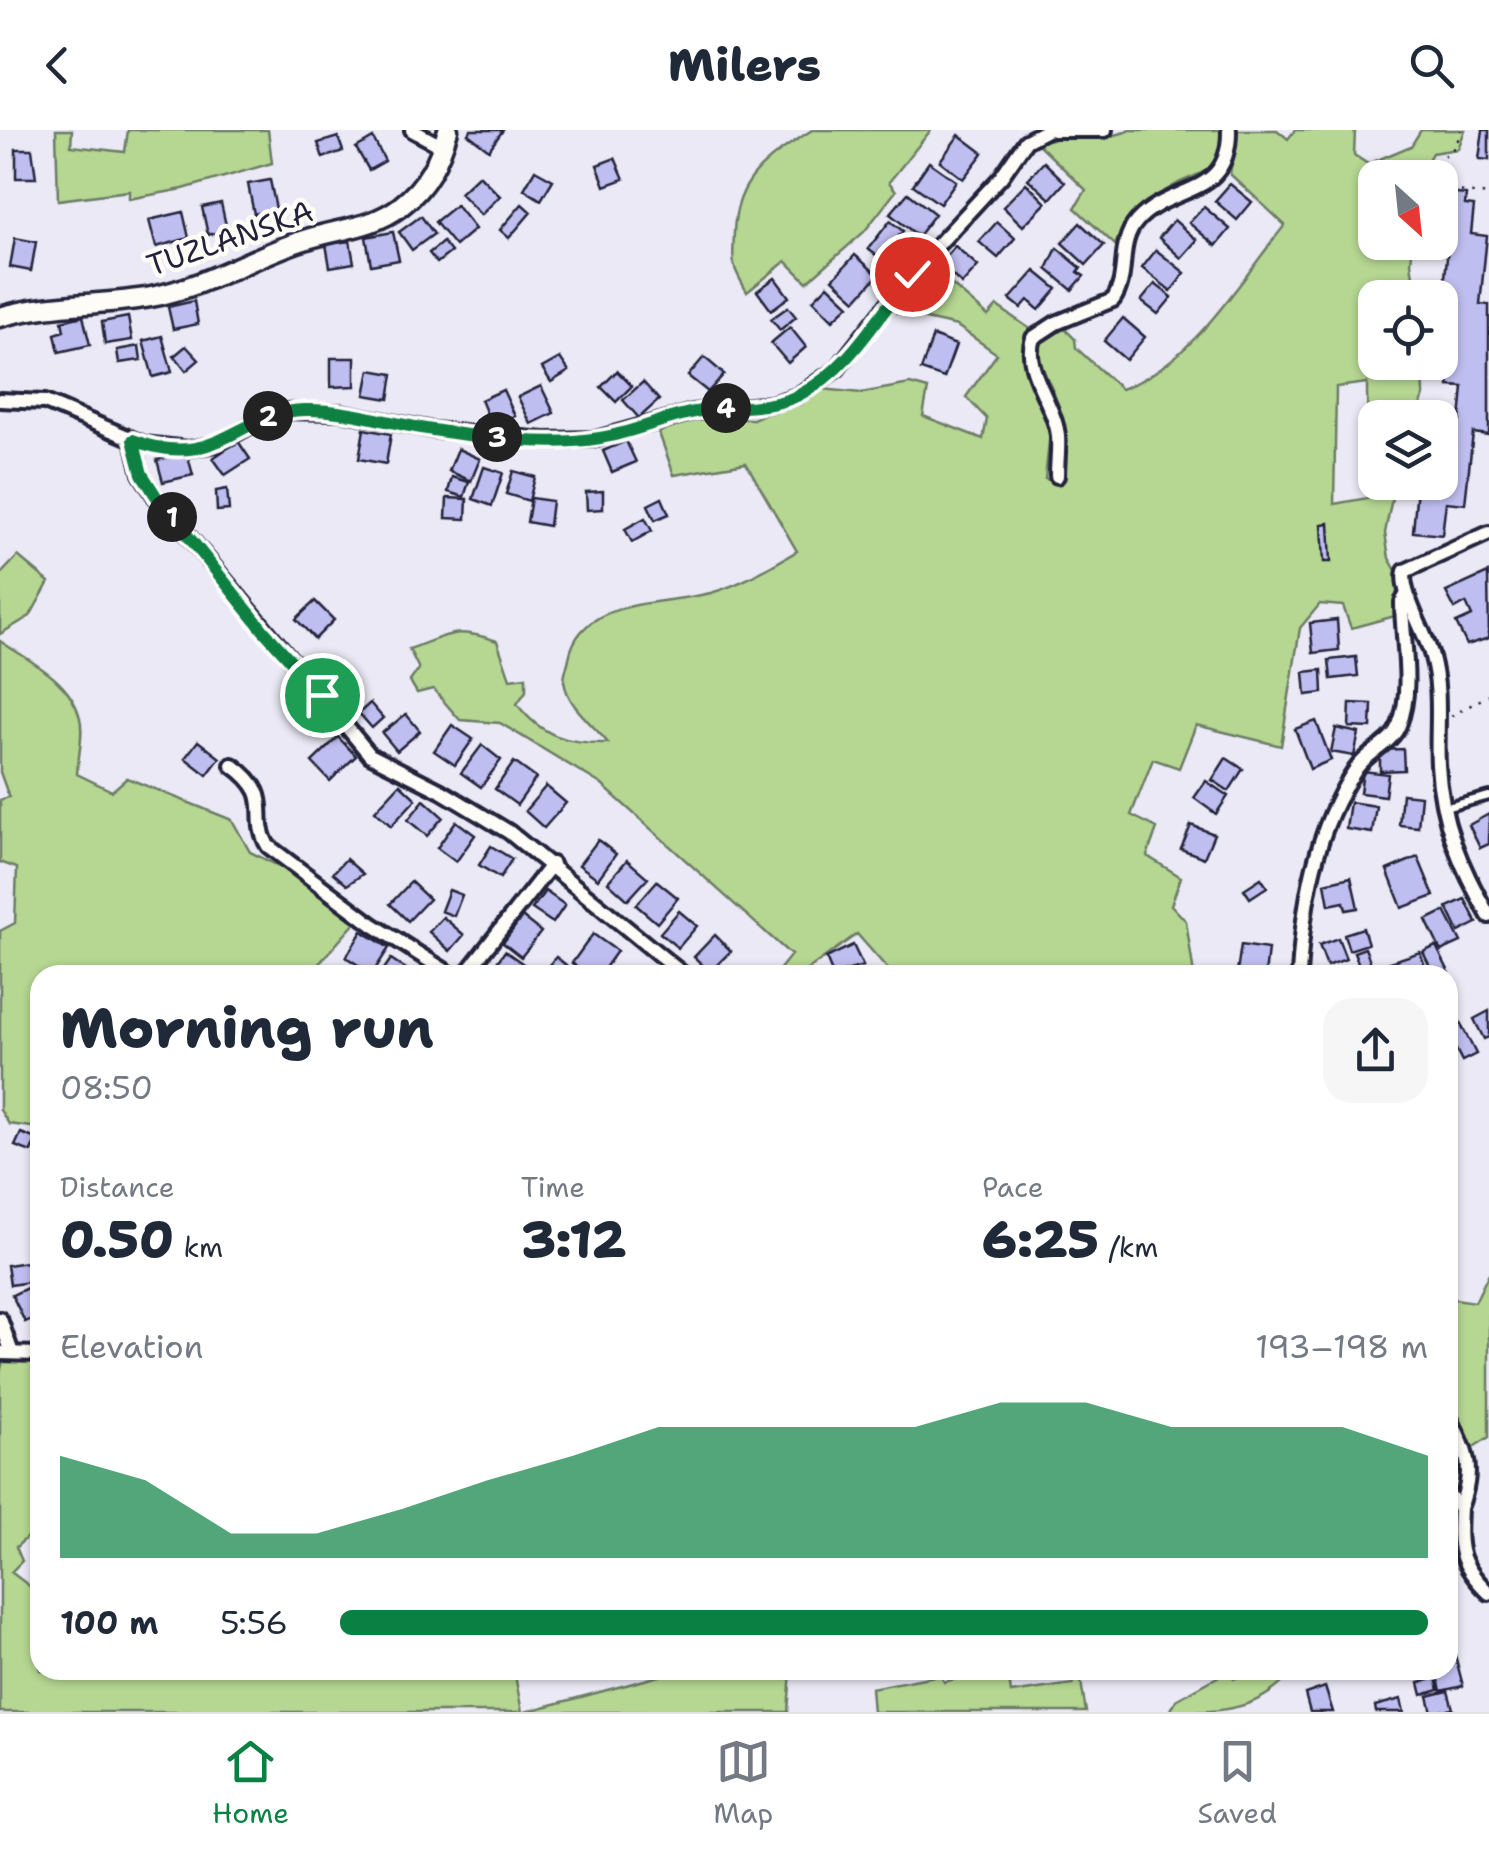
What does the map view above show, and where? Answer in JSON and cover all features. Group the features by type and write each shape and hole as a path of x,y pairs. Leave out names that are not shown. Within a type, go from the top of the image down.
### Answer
{"street":[{"name":"TUZLANSKA","path":"0,318 51,306 151,296 209,280 307,238 384,217 422,186 446,138 412,130"},
{"path":"0,400 45,402 158,447 202,448 217,444 277,411 309,410 433,430 545,440 596,439 693,412 771,404 797,396 837,369 1026,141 1050,130 1105,130"},
{"path":"1057,476 1058,436 1052,408 1032,363 1033,338 1056,323 1091,312 1112,300 1118,292 1122,246 1129,232 1140,217 1216,175 1225,161 1230,130"},
{"path":"133,440 142,474 156,496 370,755 441,791 552,864 672,965"},
{"path":"1489,533 1405,572 1402,584 1431,652 1439,689 1438,764 1456,857 1489,916"},
{"path":"1300,965 1312,870 1320,841 1354,772 1400,724 1404,689 1402,602 1407,594"},
{"path":"232,765 258,791 268,846 373,925 436,965"},
{"path":"473,965 552,864"},
{"path":"0,1319 6,1353"},
{"path":"1458,1437 1469,1462 1469,1481 1460,1508 1460,1556 1467,1570 1489,1592"}],"lane":[{"path":"1444,808 1489,796"}],"path":[{"path":"1444,156 1456,146 1461,130"},
{"path":"1458,191 1489,195"},
{"path":"1439,722 1489,696"}],"green space":[{"path":"56,130 72,130 71,146 125,152 128,130 268,130 272,163 183,189 129,199 129,191 58,200"},
{"path":"812,130 931,130 889,182 896,191 864,232 807,282 786,261 747,292 733,258 741,197 769,160"},
{"path":"1130,130 1222,130 1218,154 1211,166 1147,203 1115,245 1075,208 1086,190 1036,142 1107,137"},
{"path":"1237,130 1277,130 1288,139 1295,130 1355,130 1354,155 1362,160 1358,160 1358,260 1411,260 1414,280 1358,280 1358,380 1424,380 1424,395 1422,400 1367,400 1367,383 1336,387 1334,504 1392,500 1385,533 1389,558 1398,574 1395,616 1351,628 1343,606 1320,604 1300,628 1281,746 1196,725 1179,768 1153,759 1131,815 1157,828 1147,856 1181,877 1171,905 1186,921 1193,965 884,965 857,934 814,965 783,965 791,955 601,784 500,723 460,720 433,689 417,693 410,681 419,669 409,649 452,634 483,636 497,641 510,679 526,677 526,691 517,704 536,724 568,740 608,743 576,707 564,681 577,638 590,623 629,607 725,588 797,551 746,463 674,475 659,433 684,419 753,419 822,389 861,393 910,384 928,389 923,416 983,439 987,419 966,397 997,354 957,326 890,311 928,264 988,316 997,306 1033,331 1024,353 1050,433 1045,479 1060,482 1064,425 1037,348 1045,338 1063,327 1075,339 1076,348 1121,389 1170,361 1213,319 1285,225 1230,174"},
{"path":"1421,130 1465,130 1458,149 1432,153 1428,160 1378,160 1411,146"},
{"path":"18,556 49,582 30,616 0,634 0,575"},
{"path":"0,641 48,673 75,705 81,731 77,774 112,791 127,778 232,820 250,852 281,867 355,923 318,965 30,965 30,1127 9,1124 0,1110 0,931 15,923 17,868 0,862 0,800 9,797 0,772"},
{"path":"1489,1273 1489,1437 1472,1448 1458,1416 1458,1299 1475,1302"},
{"path":"30,1359 30,1534 16,1547 22,1561 11,1572 30,1586 30,1680 516,1680 522,1712 0,1712 3,1361"},
{"path":"644,1680 790,1680 788,1712 525,1712"},
{"path":"913,1680 1009,1680 1011,1693 1081,1680 1086,1712 873,1712 871,1688"},
{"path":"1212,1680 1285,1680 1261,1698 1233,1708 1170,1712 1176,1700"}],"building":[{"path":"471,130 503,130 489,150 468,134"},
{"path":"1483,130 1489,130 1489,160 1479,159"},
{"path":"959,135 983,153 963,179 940,161"},
{"path":"338,137 343,151 323,158 318,143"},
{"path":"373,138 385,161 369,170 356,148"},
{"path":"16,149 32,149 36,178 16,178"},
{"path":"615,158 624,179 605,186 597,165"},
{"path":"929,162 956,181 940,204 913,185"},
{"path":"1044,162 1065,182 1050,199 1028,179"},
{"path":"535,170 553,180 541,200 524,189"},
{"path":"479,175 500,196 481,215 460,193"},
{"path":"270,180 276,209 254,214 248,184"},
{"path":"1026,183 1046,203 1023,226 1003,207"},
{"path":"1230,184 1252,202 1237,220 1215,201"},
{"path":"908,193 935,214 918,236 890,214"},
{"path":"1458,194 1466,195 1465,205 1474,206 1471,234 1487,236 1480,304 1489,305 1489,435 1473,433 1465,504 1446,502 1442,535 1413,532 1416,500 1458,500 1458,420 1463,387 1449,386 1450,380 1458,380 1458,280 1445,280 1447,260 1458,260"},
{"path":"221,203 227,230 208,235 202,207"},
{"path":"522,204 531,212 509,238 500,230"},
{"path":"456,205 475,229 455,246 435,222"},
{"path":"1204,207 1230,229 1216,246 1189,223"},
{"path":"183,212 189,238 156,247 149,220"},
{"path":"421,216 434,234 412,250 399,232"},
{"path":"1174,220 1197,240 1181,258 1159,238"},
{"path":"890,221 903,231 898,237 906,244 889,265 868,249"},
{"path":"997,222 1015,238 998,258 979,242"},
{"path":"1080,223 1104,245 1086,265 1062,243"},
{"path":"393,232 399,260 371,265 366,237"},
{"path":"15,238 36,242 31,271 10,267"},
{"path":"350,241 354,263 330,267 326,244"},
{"path":"443,242 451,252 437,263 429,253"},
{"path":"955,246 978,266 962,284 939,264"},
{"path":"1057,248 1081,268 1078,272 1084,276 1072,290 1047,269"},
{"path":"1156,250 1185,273 1171,291 1142,268"},
{"path":"855,255 878,275 856,300 833,279"},
{"path":"1035,271 1057,289 1039,310 1028,300 1021,308 1010,299"},
{"path":"775,278 789,297 771,310 757,291"},
{"path":"1155,284 1172,297 1158,314 1141,301"},
{"path":"828,285 849,305 833,320 813,300"},
{"path":"194,301 198,324 173,329 168,307"},
{"path":"788,307 796,317 780,330 771,319"},
{"path":"83,316 90,345 59,352 55,334 64,331 62,321"},
{"path":"128,317 132,340 105,344 102,322"},
{"path":"1123,318 1145,337 1126,360 1104,341"},
{"path":"790,327 806,347 788,363 771,343"},
{"path":"162,336 172,372 153,377 143,341"},
{"path":"933,336 956,345 944,378 921,370"},
{"path":"139,346 141,360 119,363 117,350"},
{"path":"186,346 199,360 186,371 174,356"},
{"path":"704,357 724,374 708,392 688,376"},
{"path":"331,358 355,358 355,386 331,387"},
{"path":"560,358 569,371 551,382 542,368"},
{"path":"370,370 393,374 389,399 365,395"},
{"path":"617,371 632,386 616,402 601,387"},
{"path":"643,382 659,400 639,418 623,400"},
{"path":"541,386 554,413 531,424 518,397"},
{"path":"503,390 515,416 492,426 481,400"},
{"path":"364,429 391,434 386,464 359,459"},
{"path":"238,441 250,459 225,475 213,458"},
{"path":"626,441 636,462 612,472 603,451"},
{"path":"458,449 480,459 471,481 449,471"},
{"path":"187,453 193,475 163,482 157,460"},
{"path":"484,467 503,473 492,506 473,499"},
{"path":"513,471 535,477 529,501 506,494"},
{"path":"452,477 469,482 464,497 448,492"},
{"path":"227,489 229,510 217,511 216,491"},
{"path":"603,491 603,509 587,510 586,492"},
{"path":"447,498 467,499 466,519 446,518"},
{"path":"531,498 552,501 549,526 527,522"},
{"path":"662,498 669,514 655,520 648,505"},
{"path":"645,518 652,531 632,542 625,529"},
{"path":"1329,523 1331,562 1324,562 1322,524"},
{"path":"1488,573 1489,638 1467,645 1456,623 1472,616 1466,603 1455,609 1446,592"},
{"path":"315,601 334,620 315,639 296,619"},
{"path":"1337,620 1339,650 1313,653 1310,623"},
{"path":"1356,657 1358,676 1331,679 1329,660"},
{"path":"1322,670 1323,693 1306,695 1304,672"},
{"path":"370,703 383,718 372,728 359,713"},
{"path":"1350,703 1372,704 1371,728 1349,727"},
{"path":"406,714 420,731 397,751 382,733"},
{"path":"1316,721 1331,760 1310,769 1295,729"},
{"path":"452,725 473,739 455,765 434,751"},
{"path":"1336,728 1359,733 1354,756 1331,752"},
{"path":"338,737 356,756 330,781 312,762"},
{"path":"198,741 220,758 207,775 185,758"},
{"path":"482,745 501,760 481,787 461,773"},
{"path":"1403,749 1404,770 1380,771 1380,750"},
{"path":"1226,758 1243,769 1229,791 1212,780"},
{"path":"514,762 536,778 517,805 495,789"},
{"path":"1363,771 1388,774 1385,796 1360,793"},
{"path":"1206,781 1228,796 1216,814 1194,798"},
{"path":"400,784 416,799 391,826 375,811"},
{"path":"546,786 566,803 544,828 525,811"},
{"path":"1402,794 1421,796 1418,827 1399,825"},
{"path":"424,800 443,817 427,836 408,820"},
{"path":"1350,802 1376,806 1372,833 1346,829"},
{"path":"1489,814 1489,844 1480,848 1469,825"},
{"path":"456,821 475,835 456,862 437,848"},
{"path":"1191,825 1214,834 1204,858 1181,849"},
{"path":"598,840 616,854 598,879 579,865"},
{"path":"491,846 512,859 500,878 479,865"},
{"path":"1418,857 1434,896 1402,908 1387,870"},
{"path":"346,859 363,874 347,885 333,873"},
{"path":"627,860 648,878 628,900 608,882"},
{"path":"1351,877 1358,908 1346,910 1344,902 1329,905 1325,883"},
{"path":"1261,878 1267,887 1250,898 1244,889"},
{"path":"657,881 678,898 657,923 636,905"},
{"path":"411,882 429,899 408,921 390,904"},
{"path":"449,890 462,895 454,916 441,911"},
{"path":"545,891 565,905 553,923 532,909"},
{"path":"1465,899 1477,923 1459,932 1447,907"},
{"path":"679,911 697,926 678,948 660,933"},
{"path":"1445,911 1461,942 1441,951 1426,920"},
{"path":"443,917 464,935 450,951 429,932"},
{"path":"522,917 541,932 521,957 503,943"},
{"path":"1363,928 1368,944 1349,950 1344,934"},
{"path":"362,931 389,948 378,965 358,965 346,957"},
{"path":"593,934 617,951 607,965 572,963"},
{"path":"715,935 731,951 717,965 703,965 694,957"},
{"path":"1338,938 1346,959 1327,965 1319,945"},
{"path":"853,945 863,965 829,965 826,958"},
{"path":"1241,945 1268,949 1266,965 1238,965"},
{"path":"1436,946 1446,965 1429,965 1423,952"},
{"path":"1365,948 1372,965 1359,965 1354,952"},
{"path":"505,951 525,965 495,965"},
{"path":"1420,952 1425,965 1391,965 1390,962"},
{"path":"556,957 566,965 549,965"},
{"path":"1489,1011 1489,1037 1484,1039 1474,1019"},
{"path":"1458,1021 1476,1054 1462,1061 1458,1053"},
{"path":"21,1133 30,1137 30,1152 15,1146"},
{"path":"27,1262 30,1282 10,1285 7,1265"},
{"path":"29,1287 30,1320 25,1322 12,1295"},
{"path":"1458,1667 1463,1686 1441,1691 1438,1680 1458,1680"},
{"path":"1436,1680 1439,1690 1422,1695 1419,1683"},
{"path":"1325,1687 1333,1712 1310,1712 1305,1694"},
{"path":"1448,1691 1453,1709 1432,1712 1428,1696"},
{"path":"1401,1699 1404,1712 1376,1712 1375,1706"}],"route":[{"path":"322,695 264,631 156,496 142,474 133,440 158,447 202,448 248,429 277,411 309,410 433,430 545,440 596,439 693,412 771,404 797,396 837,369 912,274"}]}
